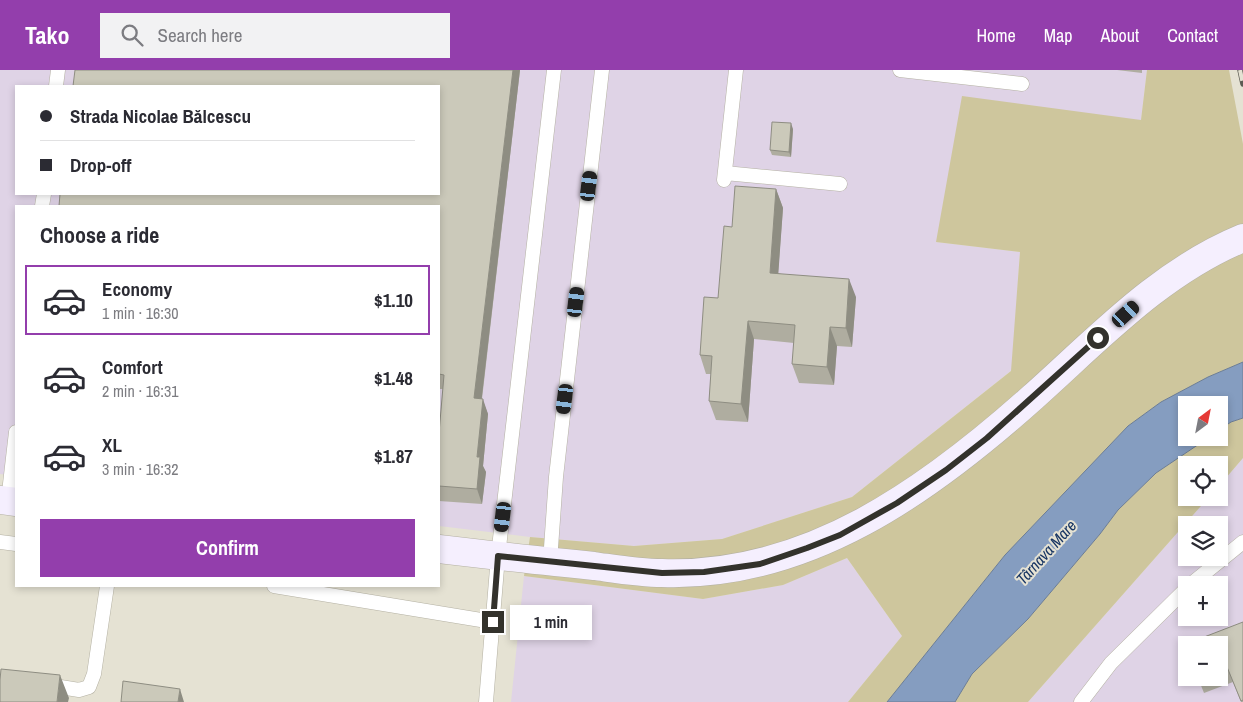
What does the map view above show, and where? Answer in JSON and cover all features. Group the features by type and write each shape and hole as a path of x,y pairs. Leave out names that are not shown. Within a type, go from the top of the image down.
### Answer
{"main road":[{"path":"440,549 662,573 704,572 760,564 807,548 840,535 897,503 946,470 987,438 1147,295 1213,252 1243,238"}],"lane":[{"path":"56,85 58,70"},
{"path":"486,702 498,556 554,70"},
{"path":"550,562 556,477 602,70"},
{"path":"736,70 725,177 840,184"},
{"path":"900,70 1022,84"},
{"path":"8,501 15,441"},
{"path":"0,542 15,544"},
{"path":"1201,576 1243,542"},
{"path":"35,683 80,690 89,687 94,674 107,587"},
{"path":"280,587 493,622"},
{"path":"1081,702 1111,663 1178,597"}],"shaded area":[{"path":"0,70 1147,70 1141,120 936,242 1020,252 1012,370 852,497 722,539 634,546 530,537 440,526 440,205 15,205 15,476 0,474"},
{"path":"1147,70 1229,70 1243,144 1243,362 1208,377 1161,402 1128,426 1005,555 887,702 848,702 902,636 847,558 783,585 703,599 524,576 530,537 634,546 722,539 852,497 1011,371 1020,252 936,242 962,96 1141,120"},
{"path":"1243,418 1243,458 1228,476 1228,456 1181,456 1196,446 1228,446 1228,424"},
{"path":"1178,458 1178,506 1201,506 1192,516 1178,516 1178,532 1028,702 955,702 972,674 1028,619 1118,510 1156,473"},
{"path":"1243,458 1243,702 1028,702 1178,532 1178,566 1228,566 1228,516 1192,516 1201,506 1228,506 1228,476"},
{"path":"847,558 902,636 848,702 511,702 524,576 703,599 783,585"}],"water":[{"name":"Târnava Mare","path":"1243,362 1243,418 1228,424 1228,396 1178,396 1178,446 1196,446 1181,456 1178,456 1178,458 1156,473 1118,510 1028,619 972,674 955,702 887,702 1005,555 1128,426 1161,402 1208,377"}],"building":[{"path":"75,70 513,70 474,398 483,399 477,457 480,457 477,489 440,486 440,421 444,375 440,374 440,205 59,205 60,195 440,195 440,85 73,85"},
{"path":"772,122 791,123 789,152 770,150"},
{"path":"735,186 776,189 770,273 849,279 846,328 830,327 827,367 792,364 795,325 748,321 741,404 709,401 712,356 700,355 704,297 718,298 724,226 732,227"},
{"path":"1243,622 1243,700 1241,701 1228,669 1228,636 1207,636"},
{"path":"1,669 60,675 57,702 0,702"},
{"path":"123,681 180,689 178,702 121,702"}],"railway":[{"path":"1240,70 1243,84"}],"route":[{"path":"493,622 498,556 662,573 704,572 760,564 840,535 897,503 946,470 987,438 1098,338"}]}
